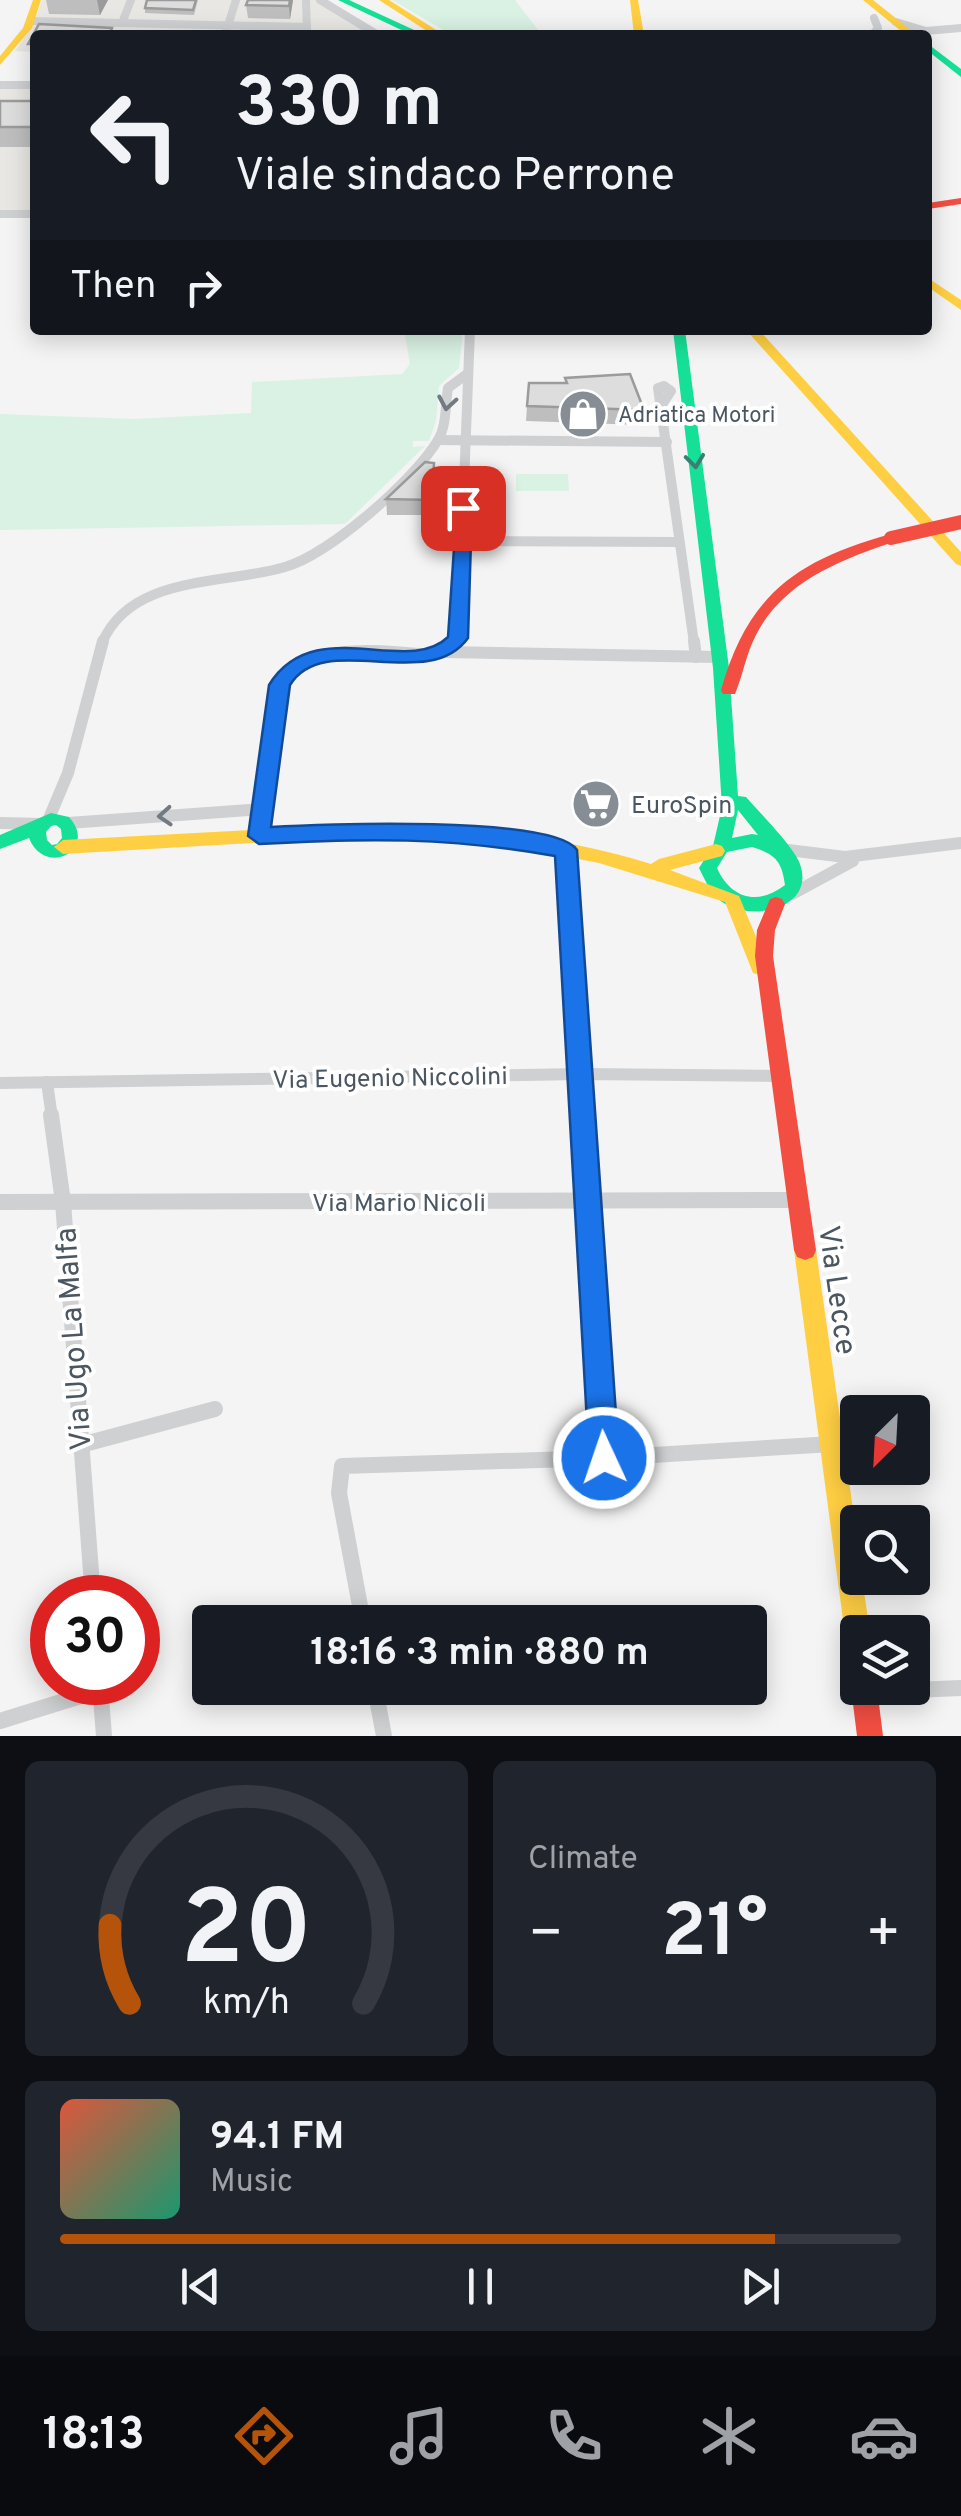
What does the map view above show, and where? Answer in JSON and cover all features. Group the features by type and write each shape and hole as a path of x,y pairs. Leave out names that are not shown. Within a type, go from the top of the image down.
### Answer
{"main road":[{"path":"0,62 30,21 37,0"},
{"path":"342,0 420,30"},
{"path":"362,0 422,30"},
{"path":"374,0 423,30"},
{"path":"383,0 424,30"},
{"path":"634,0 638,30"},
{"path":"851,0 871,18 895,28"},
{"path":"932,50 961,74"},
{"path":"932,52 961,88"},
{"path":"932,206 961,202"},
{"path":"932,285 961,306"},
{"path":"679,335 720,657 717,710 732,815 721,847"},
{"path":"757,335 961,561"},
{"path":"771,335 961,543"},
{"path":"728,899 708,868 739,824 740,801 728,699 730,678 758,612 790,580 830,558 891,538 961,522"},
{"path":"0,849 386,828 487,836 566,850 683,877 728,899 762,907 782,900 796,877 794,866 753,824 740,801"},
{"path":"56,824 72,837 63,847"},
{"path":"42,848 34,838 56,824"},
{"path":"0,842 56,824 151,842"},
{"path":"619,862 670,865 752,840 778,848"},
{"name":"Via Lecce","path":"728,899 758,963 770,1012"},
{"name":"Via Lecce","path":"782,900 764,942 770,1012 855,1615"},
{"path":"866,1705 870,1736"}],"street":[{"path":"122,24 131,0"},
{"path":"306,0 307,30"},
{"path":"320,0 370,30"},
{"path":"30,21 226,30 233,1"},
{"path":"895,28 925,30"},
{"path":"932,30 961,28"},
{"path":"932,43 940,31"},
{"path":"0,85 30,85"},
{"path":"0,214 30,214"},
{"path":"445,652 458,638 470,335"},
{"path":"56,824 102,644 119,615 152,596 307,560 327,546 438,440 448,388 467,374"},
{"path":"664,404 678,542 696,657"},
{"path":"438,440 667,442"},
{"path":"462,541 678,542"},
{"path":"259,836 280,685 290,668 322,655 445,652 720,657"},
{"path":"0,823 56,824 263,809"},
{"path":"778,848 823,857 870,856 961,843"},
{"path":"566,850 604,1458"},
{"path":"782,900 834,868 870,856"},
{"name":"Via Eugenio Niccolini","path":"0,1083 581,1074 780,1076"},
{"name":"Via Ugo La Malfa","path":"47,1082 63,1202 91,1575"},
{"name":"Via Mario Nicoli","path":"0,1202 798,1200"},
{"path":"81,1445 215,1409"},
{"path":"360,1605 340,1493 342,1466 604,1458 833,1444"},
{"path":"930,1689 961,1688"},
{"path":"0,1721 46,1705"},
{"path":"102,1705 104,1736"},
{"path":"378,1705 384,1736"}],"shaded area":[{"path":"42,0 317,0 365,30 30,30 30,52 15,51 34,23"},
{"path":"0,87 30,87 30,211 0,211"}],"green space":[{"path":"392,0 515,0 538,30 443,30"},
{"path":"405,335 462,335 459,368 439,386 436,421 429,441 413,441 413,447 425,446 345,524 0,530 0,414 134,419 251,413 252,382 402,374 410,364"},
{"path":"516,474 568,474 569,491 516,491"}],"building":[{"path":"147,0 196,0 193,10 145,8"},
{"path":"248,0 290,0 289,6 246,5"},
{"path":"39,24 112,28 111,30 36,30"},
{"path":"0,101 30,101 30,127 0,127"},
{"path":"630,374 644,410 527,406 529,383 567,383 565,378"},
{"path":"425,462 434,463 432,500 386,499"}],"traffic: fast":[{"path":"342,0 409,30"},
{"path":"932,50 961,74"},
{"path":"680,335 721,668 730,807 721,847"},
{"path":"740,801 791,864 794,888 770,903 757,905 733,900 714,882 708,868 721,847 752,840 777,848"},
{"path":"54,819 66,823 70,835 66,847 54,851 42,847 38,835 42,823 54,819"},
{"path":"0,842 41,826"}],"traffic: slow":[{"path":"0,62 27,28 37,0"},
{"path":"383,0 431,30"},
{"path":"634,0 638,30"},
{"path":"867,0 906,30"},
{"path":"932,285 961,306"},
{"path":"757,335 961,561"},
{"path":"63,847 386,829 430,832 515,841 599,857 641,867 723,896"},
{"path":"659,866 716,851"},
{"path":"733,901 760,968"},
{"path":"805,1250 855,1615"}],"traffic: jam":[{"path":"932,205 961,201"},
{"path":"891,538 961,522"},
{"path":"729,690 750,630 785,589 832,560 891,538"},
{"path":"776,904 766,930 764,956 805,1250"},
{"path":"866,1705 870,1736"}],"place":[{"name":"Adriatica Motori","path":"583,414"},
{"name":"EuroSpin","path":"596,804"}],"route":[{"path":"463,508 458,638 445,652 434,655 322,655 290,668 280,685 259,836 386,828 487,836 566,850 604,1458"}]}
